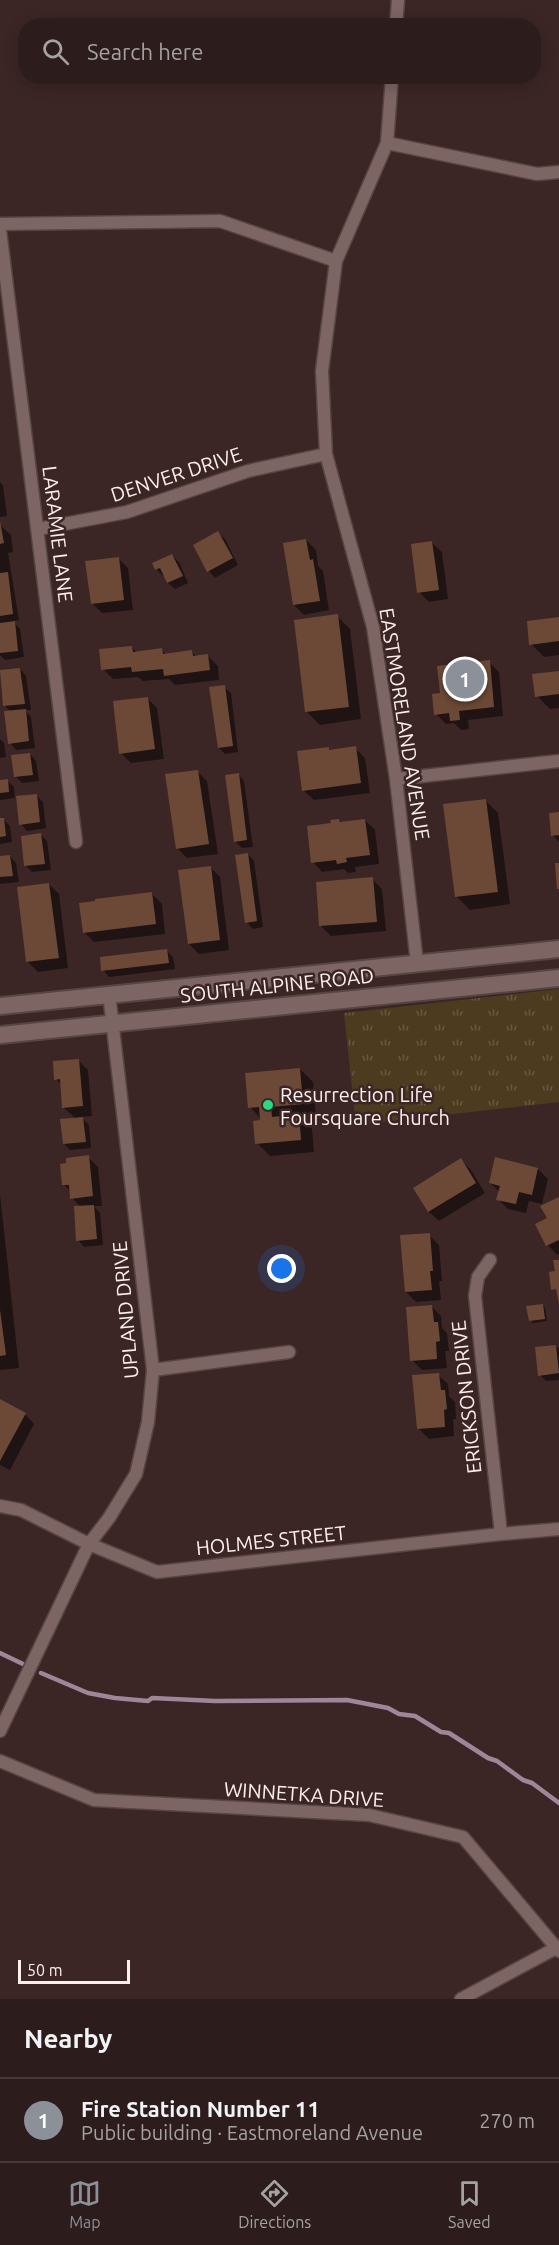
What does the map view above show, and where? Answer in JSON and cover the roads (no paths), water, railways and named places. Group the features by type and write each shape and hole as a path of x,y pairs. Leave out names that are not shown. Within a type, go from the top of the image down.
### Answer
{"main road":[{"name":"SOUTH ALPINE ROAD","path":"0,1006 559,949"},
{"name":"SOUTH ALPINE ROAD","path":"0,1035 559,978"}],"street":[{"path":"397,18 398,0"},
{"name":"EASTMORELAND AVENUE","path":"391,84 387,143 336,261 322,371 326,454 373,627 396,779 417,963"},
{"path":"387,143 537,174 559,172"},
{"path":"0,224 220,221 336,261"},
{"name":"LARAMIE LANE","path":"0,230 76,842"},
{"name":"DENVER DRIVE","path":"38,530 127,512 248,471 326,454"},
{"path":"396,779 559,761"},
{"name":"UPLAND DRIVE","path":"0,1731 89,1544 109,1518 136,1474 148,1422 153,1370 109,994"},
{"name":"ERICKSON DRIVE","path":"490,1260 478,1277 475,1296 501,1534"},
{"path":"153,1370 289,1352"},
{"name":"HOLMES STREET","path":"0,1506 21,1510 89,1544 157,1572 501,1534 559,1530"},
{"name":"WINNETKA DRIVE","path":"0,1761 94,1800 369,1815 463,1837 558,1949"},
{"path":"461,1999 558,1949"}],"waterway":[{"path":"0,1653 23,1664"},
{"path":"41,1673 88,1693 115,1698 148,1701 152,1698 215,1701 347,1700 388,1708 399,1714 415,1716 441,1732 449,1733 488,1758 497,1761 523,1780 532,1783 559,1803"}],"place":[{"name":"Fire Station Number 11","path":"465,679"},
{"name":"Resurrection Life Foursquare Church","path":"268,1105"}]}
